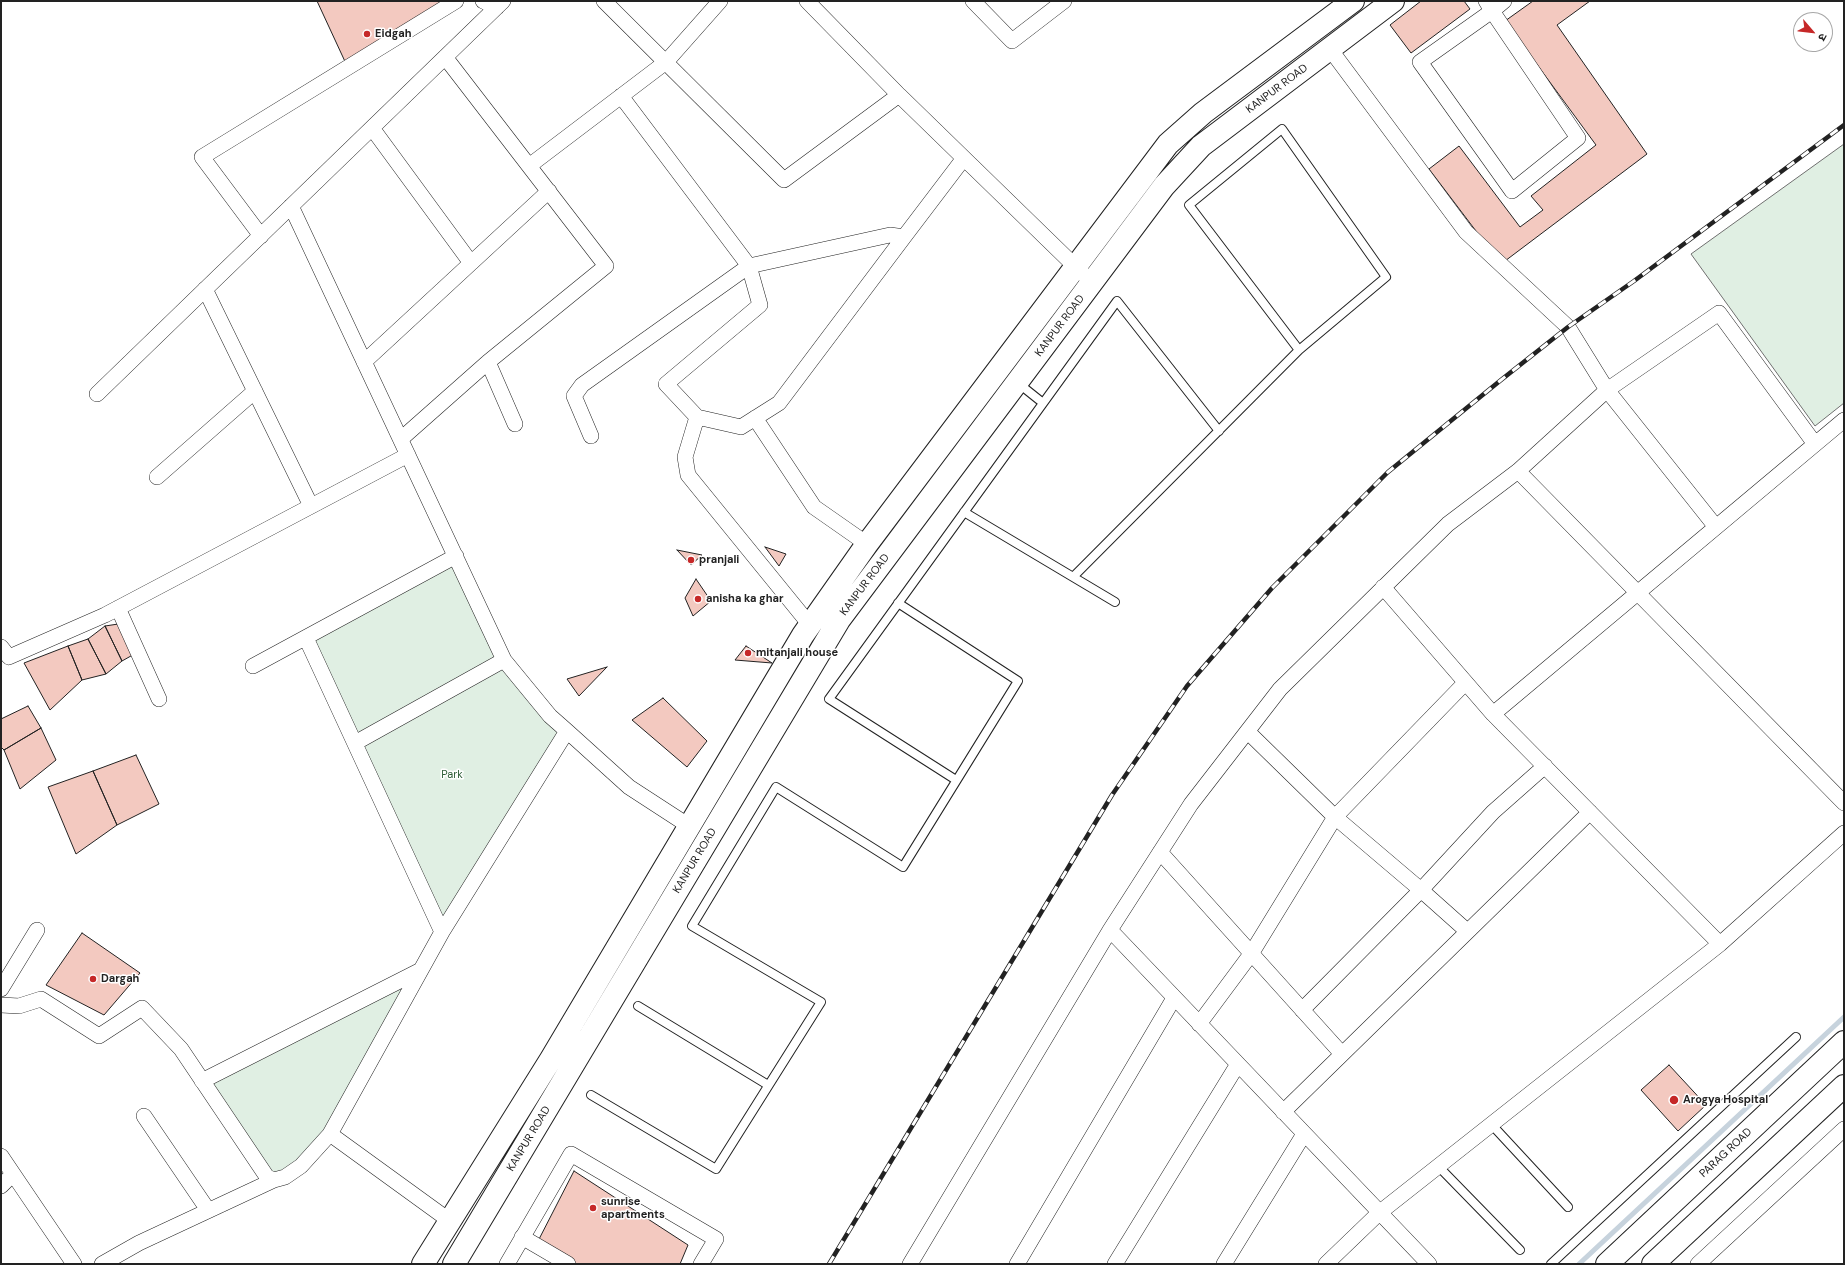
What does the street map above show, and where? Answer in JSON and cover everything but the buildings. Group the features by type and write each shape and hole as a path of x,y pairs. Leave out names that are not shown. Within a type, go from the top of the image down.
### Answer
{"street":[{"path":"260,236 202,157 456,1"},
{"path":"483,1 500,4"},
{"path":"604,1 784,180 900,95"},
{"path":"529,166 666,62 720,1"},
{"path":"807,1 900,95 1092,283"},
{"path":"973,1 1012,41 1064,1"},
{"path":"423,1264 551,1059 810,625 867,544 1168,144 1203,114 1352,1"},
{"name":"KANPUR ROAD","path":"454,1264 840,620 1164,186 1201,146 1393,1"},
{"path":"1489,6 1578,138 1512,191 1420,62 1489,6 1504,1"},
{"path":"97,394 500,4"},
{"path":"1330,49 1466,232 1568,327 1607,390 1716,527"},
{"path":"401,440 488,362 606,266 445,58"},
{"path":"621,96 749,266 760,305 666,384 696,417 741,427 779,403 964,158"},
{"path":"372,128 471,263"},
{"path":"364,362 549,191"},
{"path":"291,206 504,660 550,716 684,835 699,855"},
{"path":"591,436 574,396 582,385 749,266 890,235 904,237"},
{"path":"205,289 311,506"},
{"path":"910,1264 1110,930 1191,804 1280,689 1382,587 1448,524 1518,471 1607,390 1719,313 1815,444"},
{"path":"488,362 515,424"},
{"path":"157,477 255,391"},
{"path":"696,417 685,457 688,476 810,625"},
{"path":"755,418 814,507 867,544"},
{"path":"1494,714 1844,420"},
{"path":"1,647 9,657 118,608 408,455"},
{"path":"1518,471 1637,594 1844,803"},
{"path":"253,666 456,556"},
{"path":"1382,587 1465,683 1494,714 1720,944"},
{"path":"118,608 159,699"},
{"path":"306,638 442,932"},
{"path":"355,743 504,660"},
{"path":"1199,1024 1251,954 1336,817 1465,683"},
{"path":"102,1264 139,1243 208,1210 274,1180 285,1177 301,1166 330,1134 442,932 567,731"},
{"path":"1248,732 1336,817 1467,931"},
{"path":"734,752 753,765"},
{"path":"1302,1010 1421,890 1493,812 1545,766"},
{"path":"1283,1112 1590,812"},
{"path":"1326,1264 1379,1213 1720,944 1844,833"},
{"path":"1160,852 1342,1054"},
{"path":"1,989 37,930"},
{"path":"1110,930 1379,1213 1430,1264"},
{"path":"202,1081 421,970"},
{"path":"1021,1262 1174,998"},
{"path":"1,1005 19,1006 42,999 99,1036 142,1008 181,1049 267,1177 274,1180"},
{"name":"PARAG ROAD","path":"1607,1264 1844,1042"},
{"path":"1115,1264 1238,1064"},
{"path":"1653,1264 1844,1086"},
{"path":"144,1116 208,1210"},
{"path":"1698,1264 1844,1129"},
{"path":"330,1134 450,1221"},
{"path":"1224,1264 1304,1134"},
{"path":"507,1264 570,1154 716,1239 701,1264"},
{"path":"1,1156 74,1264"},
{"path":"1,1186 13,1174"},
{"path":"522,1237 568,1264"}],"lane":[{"path":"1073,577 1299,350 1386,277 1282,129 1189,205 1299,350"},
{"path":"956,780 829,699 1117,301 1219,431"},
{"path":"1017,383 1043,403"},
{"path":"964,512 1115,602"},
{"path":"591,1095 716,1169 821,1002 692,926 776,787 902,867 1018,681 898,603"},
{"path":"638,1006 768,1086"},
{"path":"1551,1264 1796,1037"},
{"path":"1492,1125 1568,1207"},
{"path":"1439,1167 1520,1250"}],"green space":[{"path":"1844,144 1844,403 1815,426 1691,254"},
{"name":"Park","path":"456,556 504,660 567,731 442,932 306,638"},
{"path":"415,982 330,1134 274,1180 202,1081"}],"waterway":[{"path":"1579,1264 1844,1017"}],"railway":[{"path":"829,1264 1112,795 1187,686 1272,588 1388,472 1501,380 1568,327 1634,281 1844,125"}],"place":[{"name":"Eidgah","path":"367,34"},
{"name":"pranjali","path":"691,560"},
{"name":"anisha ka ghar","path":"698,599"},
{"name":"mitanjali house","path":"748,653"},
{"name":"Dargah","path":"93,979"},
{"name":"Arogya Hospital","path":"1674,1100"},
{"name":"sunrise apartments","path":"593,1208"}]}
